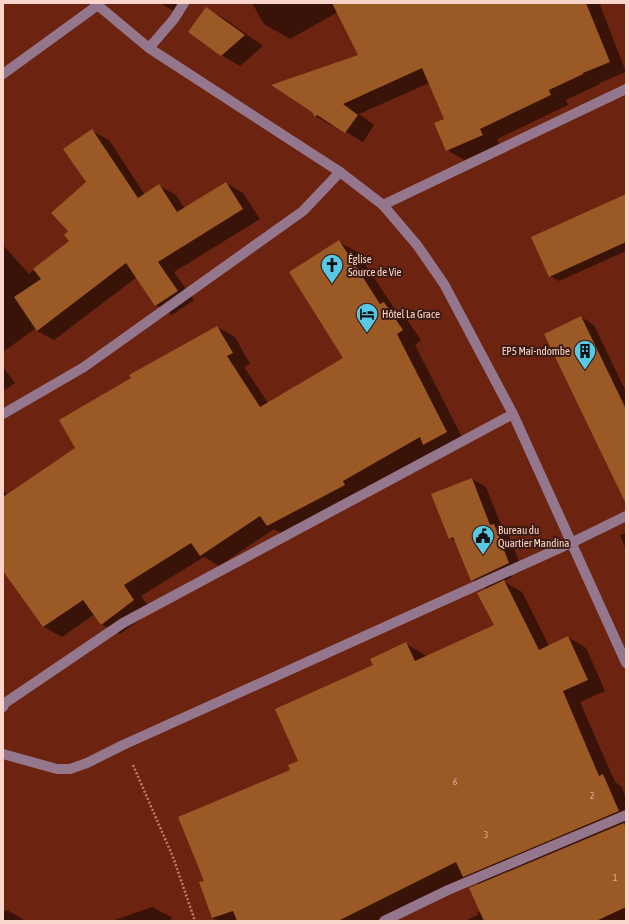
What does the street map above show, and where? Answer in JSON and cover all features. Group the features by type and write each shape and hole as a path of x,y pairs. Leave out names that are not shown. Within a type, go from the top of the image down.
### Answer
{"street":[{"path":"149,48 174,19 184,3"},
{"path":"3,74 96,4 149,48 340,172 383,205 417,244 444,284 513,414 626,663"},
{"path":"383,205 626,89"},
{"path":"3,414 84,367 303,211 340,172"},
{"path":"3,707 5,703 123,623 513,414"},
{"path":"3,754 57,769 70,769 87,763 123,744 572,543 626,516"},
{"path":"384,921 448,890 626,815"}],"path":[{"path":"123,744 173,857 196,921"}],"building":[{"path":"332,3 586,3 610,62 583,73 549,90 551,95 480,129 483,135 446,151 434,123 444,119 422,68 343,104 358,115 345,133 317,115 315,117 312,112 271,85 358,55"},
{"path":"206,7 245,35 221,56 188,32"},
{"path":"92,129 138,198 159,184 177,212 226,182 243,209 158,262 178,291 155,306 126,263 37,331 14,297 41,279 33,269 69,241 64,235 68,231 51,213 86,182 63,149"},
{"path":"626,194 626,242 549,277 531,237"},
{"path":"339,240 380,304 384,302 403,330 397,334 447,432 423,445 420,437 343,481 345,485 267,526 260,516 200,556 191,543 124,585 134,600 101,625 83,600 43,627 3,571 3,497 75,448 59,420 131,378 129,375 217,326 233,353 227,356 260,407 343,358 289,272"},
{"name":"EP5 Maï-ndombe","path":"581,316 626,409 626,504 544,334"},
{"path":"472,478 490,525 494,524 509,563 471,581 453,537 449,539 431,494"},
{"path":"504,580 539,650 568,636 588,680 563,691 599,776 603,774 619,811 463,877 456,862 338,921 237,921 233,911 212,918 199,882 204,881 178,817 290,770 288,765 298,761 275,709 373,665 370,659 406,642 415,661 494,625 477,593"},
{"path":"624,823 626,828 626,907 596,921 484,921 469,888"}],"place":[{"name":"Église Source de Vie","path":"332,284"},
{"name":"Hôtel La Grace","path":"367,334"},
{"name":"EP5 Maï-ndombe","path":"585,370"},
{"name":"Bureau du Quartier Mandina","path":"483,556"}]}
